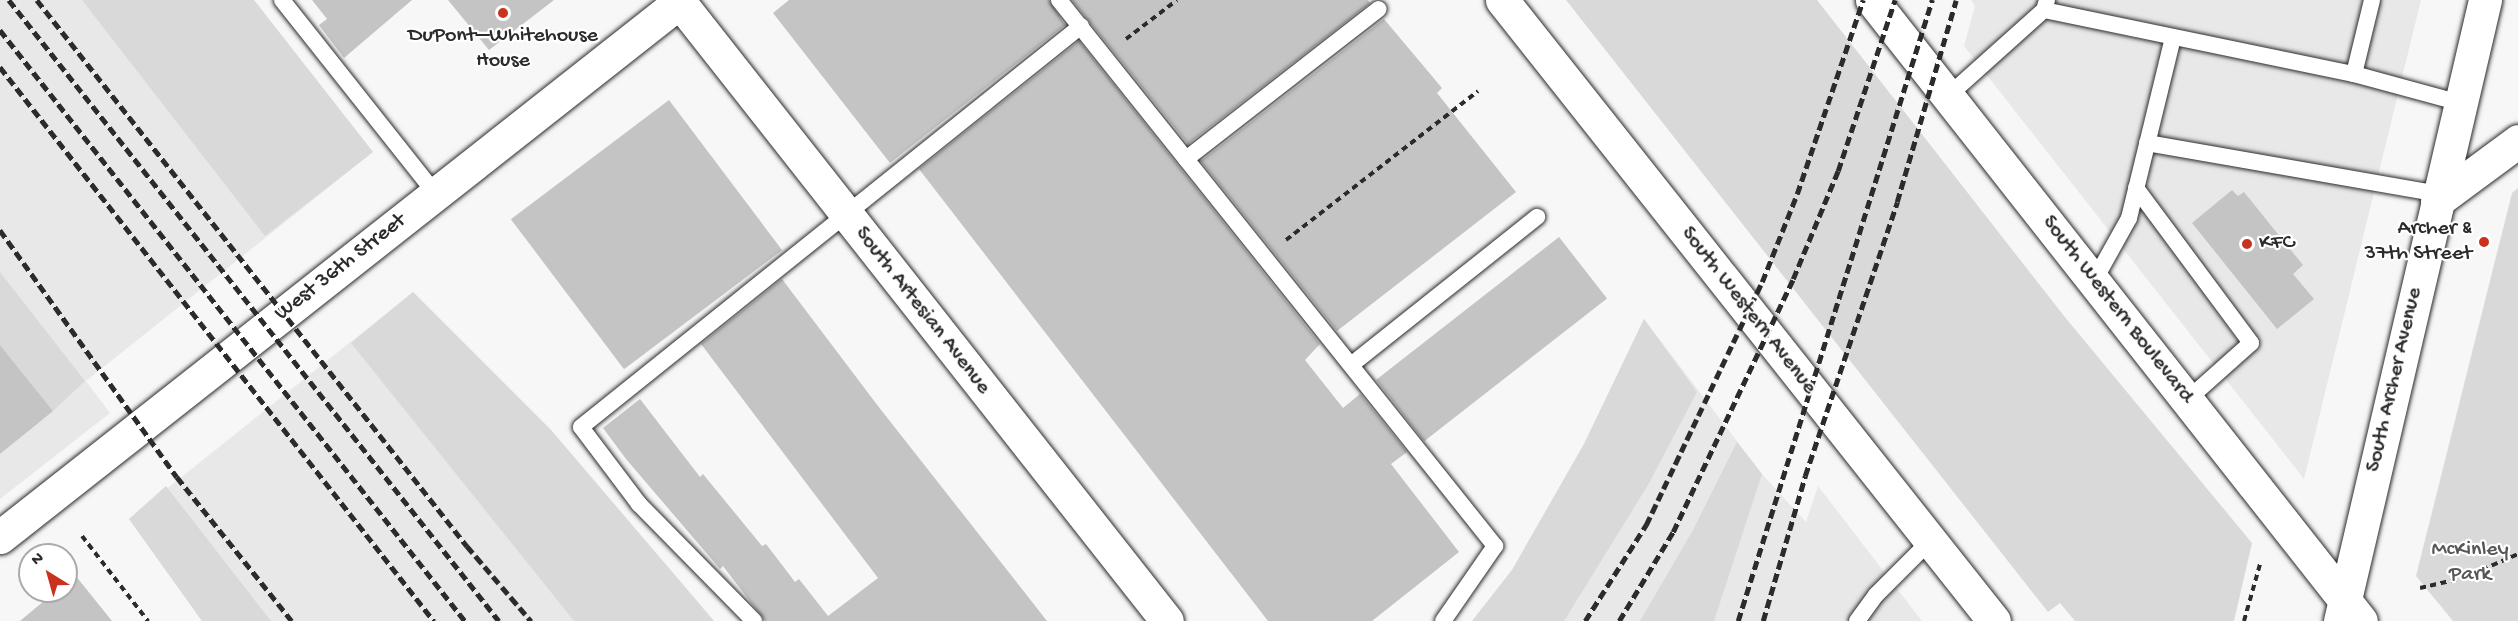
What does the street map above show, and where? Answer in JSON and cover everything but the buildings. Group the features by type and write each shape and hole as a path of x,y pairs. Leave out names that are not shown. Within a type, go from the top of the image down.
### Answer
{"street":[{"name":"South Western Avenue","path":"1503,0 1994,621"},
{"name":"South Western Boulevard","path":"1872,0 2187,400 2348,614"},
{"name":"South Archer Avenue","path":"2348,614 2438,197 2485,0"},
{"name":"West 36th Street","path":"0,537 680,1"},
{"name":"South Artesian Avenue","path":"680,1 1167,621"},
{"path":"2438,197 2518,141"}],"lane":[{"path":"282,0 436,194"},
{"path":"1059,0 1495,546 1443,621"},
{"path":"2354,74 2373,0"},
{"path":"1948,96 2046,5 2173,37 2354,74 2461,103"},
{"path":"1186,159 1379,9"},
{"path":"754,621 639,504 581,427 1080,27"},
{"path":"2094,281 2129,218 2173,37"},
{"path":"2147,143 2438,197"},
{"path":"2136,188 2251,343 2187,400"},
{"path":"1351,365 1537,217"},
{"path":"1857,621 1876,595 1930,541"}],"path":[{"path":"1104,57 1177,0"},
{"path":"1264,257 1478,91"},
{"path":"82,536 148,621"},
{"path":"2420,588 2463,578 2518,554"},
{"path":"2244,621 2260,564"}],"shaded area":[{"path":"0,0 254,0 373,152 86,381 110,413 0,499"},
{"path":"1971,0 2421,0 2304,479 1964,46 1975,6"},
{"path":"413,292 551,430 714,621 202,621 129,519"},
{"path":"1644,319 1762,474 1806,522 1818,486 1922,621 1472,621 1512,570 1584,444"}],"green space":[{"path":"82,0 254,0 373,152 265,236"},
{"path":"1566,0 1817,0 2064,316 2252,543 2234,621 2075,621 2060,603 2048,612"},
{"name":"McKinley Park","path":"2518,188 2518,621 2453,621 2416,576 2512,193"},
{"path":"0,272 85,381 53,411 0,345"},
{"path":"413,292 551,430 714,621 574,621 351,343"},
{"path":"1644,319 1697,392 1648,485 1564,621 1472,621 1512,570 1584,444"},
{"path":"1737,442 1762,474 1714,621 1640,621 1693,530"},
{"path":"166,486 271,621 202,621 129,519"}],"railway":[{"path":"9,0 499,621"},
{"path":"37,0 467,546 531,621"},
{"path":"1585,621 1646,525 1762,282 1797,194 1863,0"},
{"path":"1619,621 1673,532 1793,279 1838,171 1895,0"},
{"path":"1738,621 1932,0"},
{"path":"1763,621 1805,476 1897,202 1956,0"},
{"path":"0,30 465,621"},
{"path":"0,67 434,621"},
{"path":"0,230 177,477 292,621"}],"place":[{"name":"DuPont–Whitehouse House","path":"503,13"},
{"name":"Archer & 37th Street","path":"2484,242"},
{"name":"KFC","path":"2247,244"}]}
